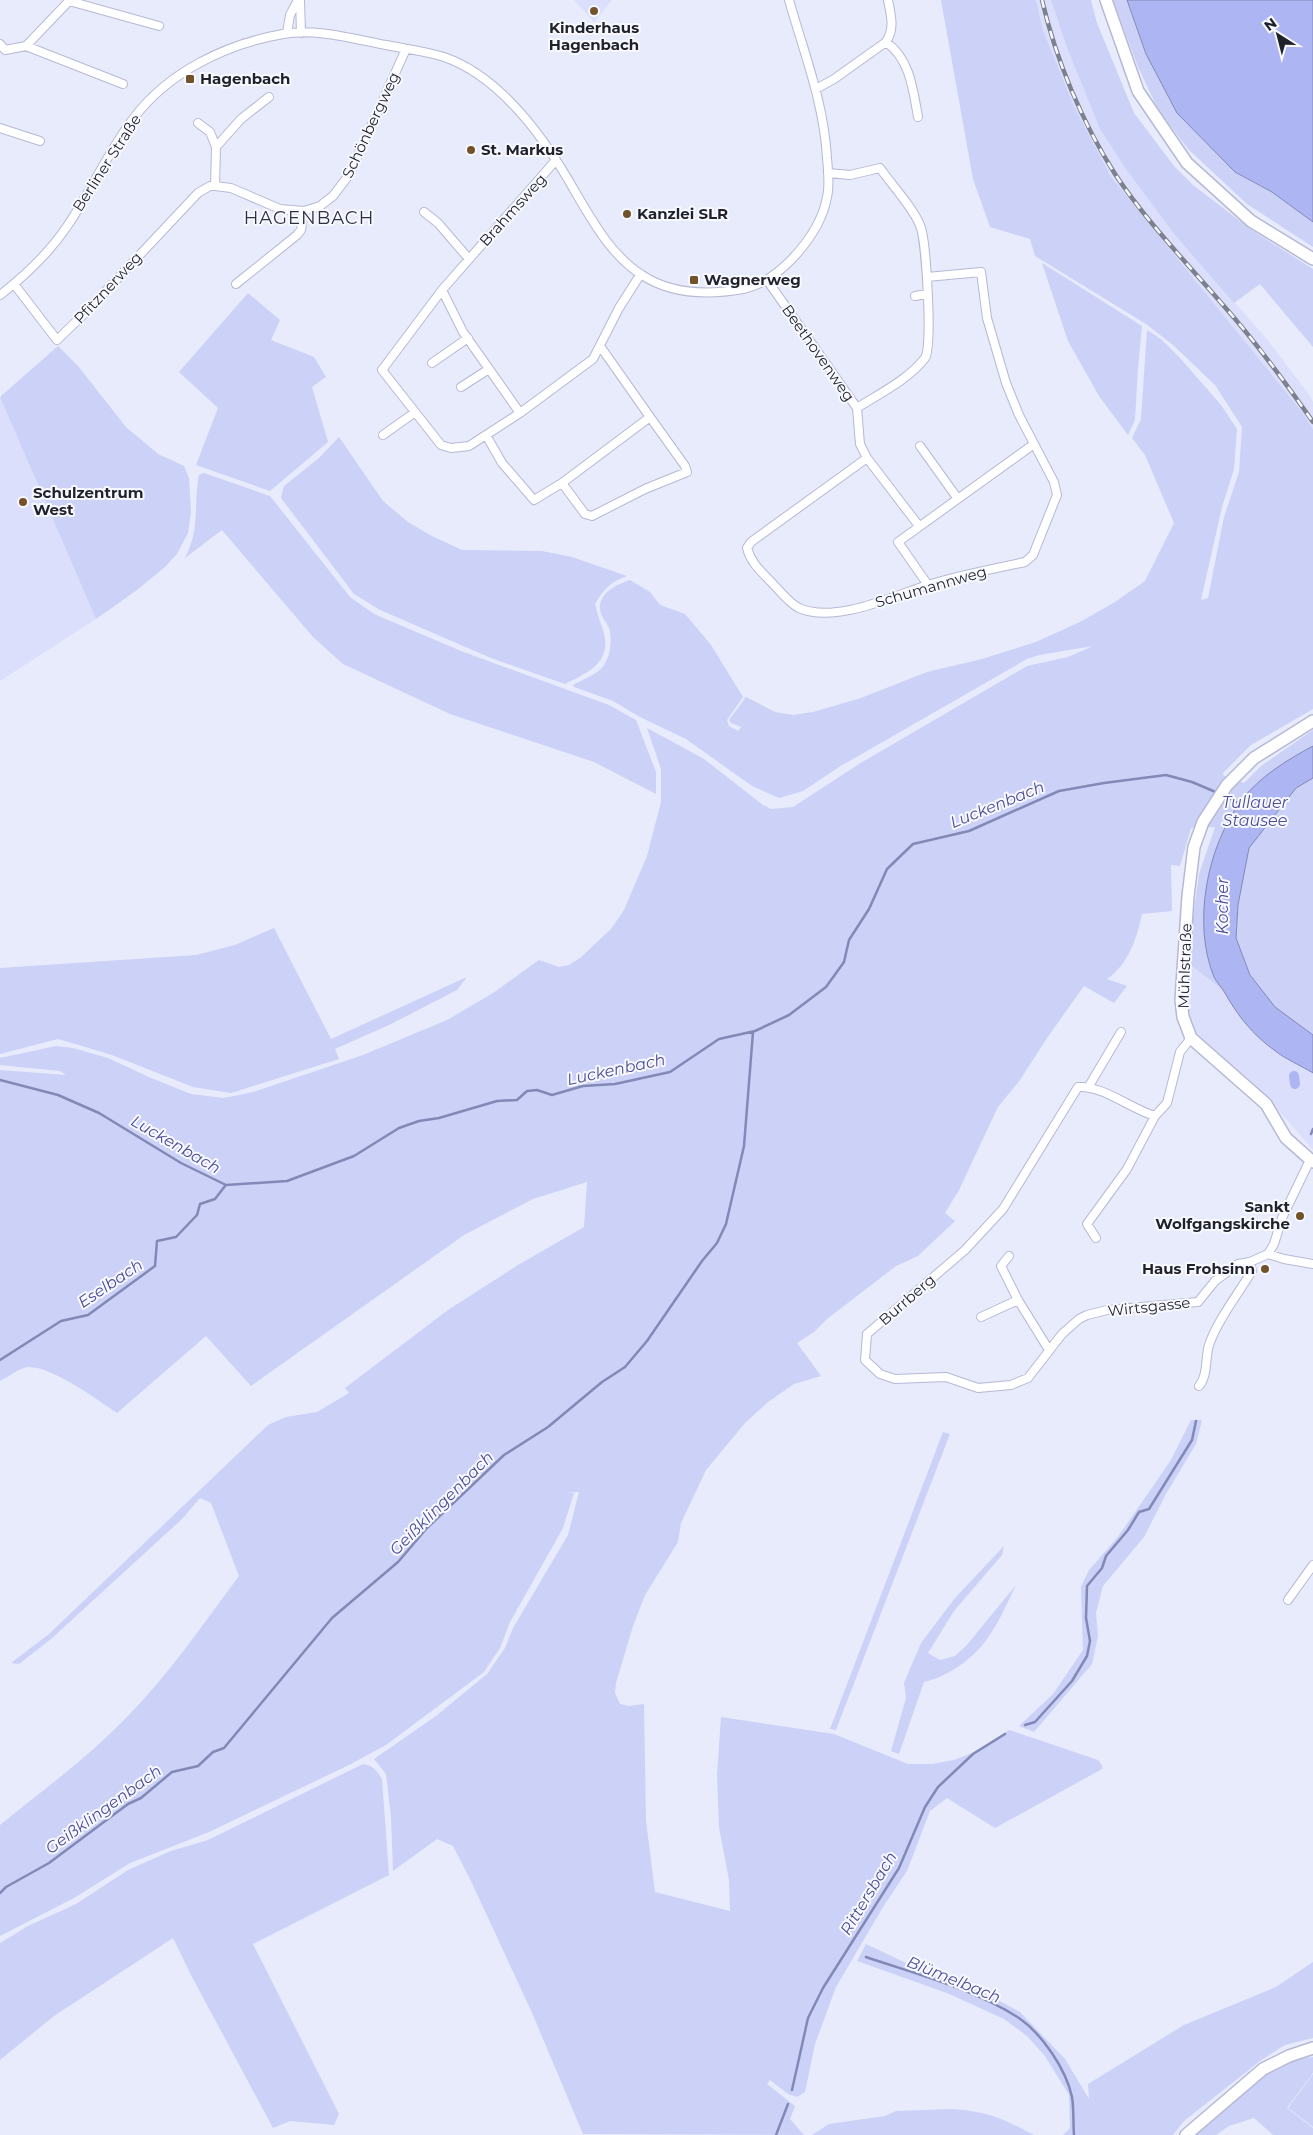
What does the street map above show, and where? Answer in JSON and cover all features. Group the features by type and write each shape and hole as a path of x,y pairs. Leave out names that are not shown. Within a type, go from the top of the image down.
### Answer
{"street":[{"path":"26,46 69,0 159,26"},
{"path":"299,0 301,33"},
{"path":"287,33 290,15 299,0"},
{"name":"Berliner Straße","path":"0,294 14,284 46,254 68,225 133,118 155,95 180,75 214,54 233,46 287,33 328,35 406,49 444,57 478,73 505,96 556,160 598,230 619,255 640,275 675,290 698,293 719,293 752,287 767,280 799,252 817,226 827,198 826,129 816,88 789,0"},
{"path":"816,88 834,79 886,42 892,34 888,0"},
{"path":"1106,0 1138,91 1187,163 1251,221 1313,259"},
{"path":"886,42 906,66 912,84 918,117"},
{"path":"2,48 26,46 123,84"},
{"name":"Schönbergweg","path":"212,186 230,188 280,210 304,211 320,206 334,196 350,175 406,49"},
{"path":"216,147 241,120 269,98"},
{"path":"198,123 210,132 216,147 212,186"},
{"path":"0,128 40,141"},
{"name":"Brahmsweg","path":"486,435 469,446 451,448 441,445 382,370 442,290 556,160"},
{"path":"828,173 850,174 880,168 921,227 927,277 929,335 926,357 906,375 857,408"},
{"name":"Pfitznerweg","path":"14,284 57,340 86,312 198,193 212,186"},
{"path":"236,284 297,235 301,230 304,211"},
{"name":"Brahmsweg","path":"424,212 438,223 469,259"},
{"name":"Schumannweg","path":"868,458 751,542 747,548 753,563 798,608 812,612 828,612 880,603 928,585 1025,562 1033,555 1057,495 1054,482 1019,415 1006,383 987,318 981,272 927,277"},
{"path":"640,275 619,308 593,359 520,413 486,435 502,463 534,500 562,483 650,417"},
{"name":"Beethovenweg","path":"767,280 857,408 860,444 868,458 919,526"},
{"path":"442,290 468,338 520,413"},
{"path":"915,296 927,294"},
{"path":"432,364 468,338"},
{"path":"562,483 585,514 592,516 628,497 687,472 685,466 600,346"},
{"path":"461,387 490,369"},
{"path":"383,435 414,413"},
{"path":"928,585 898,542 1034,444"},
{"path":"920,446 958,499"},
{"name":"Mühlstraße","path":"1311,1161 1286,1138 1266,1104 1191,1038 1183,1017 1182,1000 1188,896 1194,847 1203,822 1227,785 1254,758 1313,721"},
{"name":"Burrberg","path":"1094,1314 1079,1319 1062,1334 1028,1378 1011,1385 978,1388 946,1377 895,1380 880,1374 865,1360 867,1334 965,1250 998,1214 1078,1087 1089,1086 1121,1032"},
{"path":"1096,1238 1087,1224 1126,1169 1156,1116 1167,1104 1180,1052 1191,1038"},
{"path":"1089,1086 1143,1112 1156,1116"},
{"path":"1311,1161 1282,1218 1274,1244 1268,1254 1313,1264"},
{"name":"Wirtsgasse","path":"1094,1314 1107,1310 1198,1302 1215,1281 1238,1264 1250,1262 1268,1254"},
{"path":"1009,1256 1001,1266 1018,1300 1049,1350"},
{"path":"1200,1386 1203,1381 1209,1344 1226,1312 1252,1272 1250,1262"},
{"path":"981,1318 1018,1300"},
{"path":"1288,1600 1313,1565"},
{"path":"1186,2135 1263,2069 1288,2056 1313,2048"}],"shaded area":[{"name":"Kinderhaus Hagenbach","path":"574,0 612,0 594,22"},
{"path":"941,0 1036,0 1043,30 1073,104 1111,177 1302,412 1313,429 1313,709 1251,745 1223,773 1224,776 1244,783 1261,766 1313,730 1313,1035 1276,1008 1261,991 1249,972 1234,928 1220,837 1212,862 1205,899 1215,979 1224,991 1187,962 1199,874 1215,827 1191,828 1180,866 1171,865 1172,911 1142,914 1126,959 1107,979 1127,986 1114,1003 1084,986 1020,1080 998,1107 959,1190 945,1213 955,1221 918,1256 896,1266 827,1319 814,1332 797,1343 821,1376 794,1384 768,1402 745,1423 706,1470 681,1523 678,1542 645,1595 633,1626 616,1683 615,1693 620,1704 629,1706 644,1704 646,1821 655,1892 730,1911 729,1880 719,1827 717,1775 721,1717 834,1734 908,1764 932,1764 954,1760 972,1753 1009,1730 1098,1760 1102,1765 1102,1769 995,1828 947,1798 930,1811 907,1871 883,1907 836,1987 815,2044 805,2092 797,2097 788,2094 770,2080 767,2084 795,2106 790,2119 804,2135 583,2134 533,2015 453,1846 437,1839 393,1871 391,1817 386,1774 374,1759 436,1716 487,1674 505,1648 513,1628 568,1535 579,1492 564,1493 574,1493 563,1528 510,1622 500,1648 484,1672 386,1745 349,1765 209,1832 130,1863 74,1898 0,1936 0,1825 80,1761 125,1719 170,1668 239,1576 211,1503 200,1498 182,1519 51,1639 19,1664 11,1663 49,1634 268,1425 286,1417 317,1412 349,1393 345,1388 448,1310 518,1265 584,1227 587,1182 533,1199 464,1235 251,1386 206,1336 117,1413 74,1384 37,1368 25,1368 0,1381 0,1070 66,1075 60,1071 0,1065 0,1058 56,1046 73,1048 108,1058 191,1094 224,1098 253,1092 363,1055 447,1020 493,993 539,960 559,967 569,965 580,958 611,929 624,910 647,856 661,802 661,769 647,728 704,759 763,805 771,809 793,807 859,764 1027,666 1068,657 1093,646 1039,655 1027,659 839,767 803,791 779,798 752,786 686,739 640,717 613,701 573,685 601,669 607,660 611,638 609,628 601,614 601,601 613,588 630,580 650,592 660,605 685,614 711,645 743,697 727,720 729,726 738,731 741,727 731,723 729,720 746,697 775,712 793,715 813,712 861,698 927,672 982,659 1036,642 1080,622 1115,602 1145,581 1174,523 1145,455 1132,438 1141,419 1147,330 1161,339 1180,358 1221,405 1237,429 1234,469 1222,507 1201,600 1208,598 1224,517 1239,472 1242,427 1215,385 1173,345 1146,324 1035,256 1030,239 990,227 973,179"},
{"path":"1036,0 1051,0 1067,48 1100,129 1125,168 1175,235 1267,339 1310,396 1313,402 1313,429 1111,177 1073,104 1043,30"},
{"path":"1051,0 1091,0 1097,23 1134,113 1174,166 1193,185 1253,231 1313,269 1313,347 1260,284 1234,303 1175,235 1125,168 1100,129 1067,48"},
{"path":"1113,0 1127,0 1146,54 1178,113 1235,172 1272,192 1313,222 1313,247 1247,204 1188,149 1158,109 1138,67"},
{"path":"1042,263 1142,326 1135,420 1128,435 1099,396 1068,341"},
{"path":"248,293 280,320 271,340 314,357 326,377 312,387 328,442 270,491 196,465 218,408 179,372"},
{"path":"58,346 78,366 126,427 158,454 184,466 189,478 191,512 188,533 177,554 165,567 137,590 96,619 0,397"},
{"name":"Schulzentrum West","path":"0,397 96,619 0,681"},
{"path":"339,437 383,501 408,522 432,536 462,550 542,551 572,557 627,576 608,587 595,604 605,641 605,650 597,664 565,684 491,658 380,610 354,594 281,498 284,486 319,458"},
{"path":"204,473 270,496 350,597 374,614 461,651 609,705 636,720 656,772 656,794 594,762 450,714 343,664 313,637 222,530 185,558 195,526 199,475"},
{"path":"274,928 331,1039 467,977 457,990 389,1025 335,1049 339,1059 231,1093 193,1087 112,1055 58,1039 0,1054 0,968 196,955 235,945"},
{"path":"1187,962 1224,991 1232,1007 1248,1027 1274,1051 1313,1073 1313,1150 1271,1102 1195,1033 1184,1013"},
{"path":"1191,1420 1202,1420 1196,1444 1166,1494 1144,1537 1103,1586 1096,1613 1098,1636 1092,1664 1034,1732 1019,1726 1053,1694 1083,1650 1081,1587 1089,1570 1117,1538 1171,1460"},
{"path":"943,1432 950,1434 836,1730 830,1729"},
{"path":"1004,1546 1002,1555 954,1611 928,1653 940,1660 955,1656 966,1646 1016,1585 999,1620 981,1646 967,1660 942,1676 924,1682 899,1754 891,1751 906,1698 904,1683 921,1643 955,1598"},
{"path":"363,1764 375,1769 382,1779 389,1875 253,1944 339,2114 334,2125 290,2121 273,2128 173,1938 54,2016 0,2060 0,1943 28,1926 76,1904 128,1870 171,1851 208,1840"},
{"path":"866,1944 929,1974 991,1996 1020,2012 1065,2059 1089,2099 1088,2084 1184,2025 1276,1987 1313,1962 1313,2038 1285,2045 1260,2061 1184,2121 1173,2135 1063,2135 1070,2128 1069,2095 1045,2056 1027,2036 1004,2019 947,1993 857,1961"},
{"path":"1313,2057 1313,2073 1287,2108 1313,2128 1313,2135 1273,2135 1254,2118 1229,2126 1216,2135 1193,2135 1248,2087 1264,2076 1296,2060"},
{"path":"1313,2074 1313,2127 1288,2108"},
{"path":"952,2109 995,2117 1034,2135 812,2135 829,2124 885,2116 896,2111"}],"water":[{"path":"1127,0 1313,0 1313,222 1272,192 1235,172 1177,113 1146,54"},
{"name":"Tullauer Stausee","path":"1313,746 1313,778 1296,788 1249,848 1238,905 1236,938 1250,975 1275,1007 1313,1035 1313,1073 1266,1044 1252,1031 1235,1009 1214,977 1207,956 1204,910 1206,886 1219,840 1241,801 1265,777"}],"waterway":[{"name":"Luckenbach","path":"0,1080 58,1095 99,1113 181,1163 226,1185 287,1181 354,1156 399,1128 419,1121 439,1118 497,1101 517,1100 527,1091 537,1090 552,1095 583,1086 615,1084 670,1072 719,1039 755,1031 789,1015 826,987 844,962 849,940 869,909 887,869 913,844 969,831 1059,791 1104,783 1166,775 1192,782 1218,793"},
{"name":"Luckenbach","path":"1223,795 1240,804"},
{"name":"Geißklingenbach","path":"0,1893 6,1887 49,1863 128,1804 141,1798 172,1772 198,1766 213,1752 224,1748 332,1618 398,1562 427,1528 504,1455 548,1427 602,1382 625,1367 647,1341 702,1261 717,1243 726,1224 744,1146 753,1032"},
{"path":"1294,1076 1295,1084"},
{"name":"Rittersbach","path":"1311,1134 1313,1129"},
{"name":"Eselbach","path":"0,1360 61,1321 88,1315 155,1266 157,1241 176,1237 197,1215 200,1204 215,1199 225,1186"},
{"name":"Rittersbach","path":"1025,1725 1035,1722 1072,1681 1087,1656 1090,1641 1086,1618 1087,1586 1102,1568 1106,1556 1128,1530 1139,1512 1149,1509 1192,1440 1196,1421"},
{"name":"Rittersbach","path":"792,2090 808,2018 823,1988 899,1868 925,1807 938,1787 973,1754 1005,1734"},
{"name":"Blümelbach","path":"866,1957 964,1990 1002,2008 1028,2025 1052,2053 1069,2086 1073,2106 1074,2135"},
{"name":"Rittersbach","path":"776,2135 788,2104"}],"railway":[{"path":"1042,0 1071,90 1115,174 1153,225 1247,333 1313,422"}],"place":[{"name":"Kinderhaus Hagenbach","path":"594,11"},
{"name":"Hagenbach","path":"190,79"},
{"name":"St. Markus","path":"471,150"},
{"name":"Kanzlei SLR","path":"627,214"},
{"name":"Wagnerweg","path":"694,280"},
{"name":"Schulzentrum West","path":"23,502"},
{"name":"Sankt Wolfgangskirche","path":"1300,1216"},
{"name":"Haus Frohsinn","path":"1265,1269"}],"district":[{"name":"HAGENBACH","path":"309,218"}],"water label":[{"name":"Kocher","path":"1222,906"}]}
